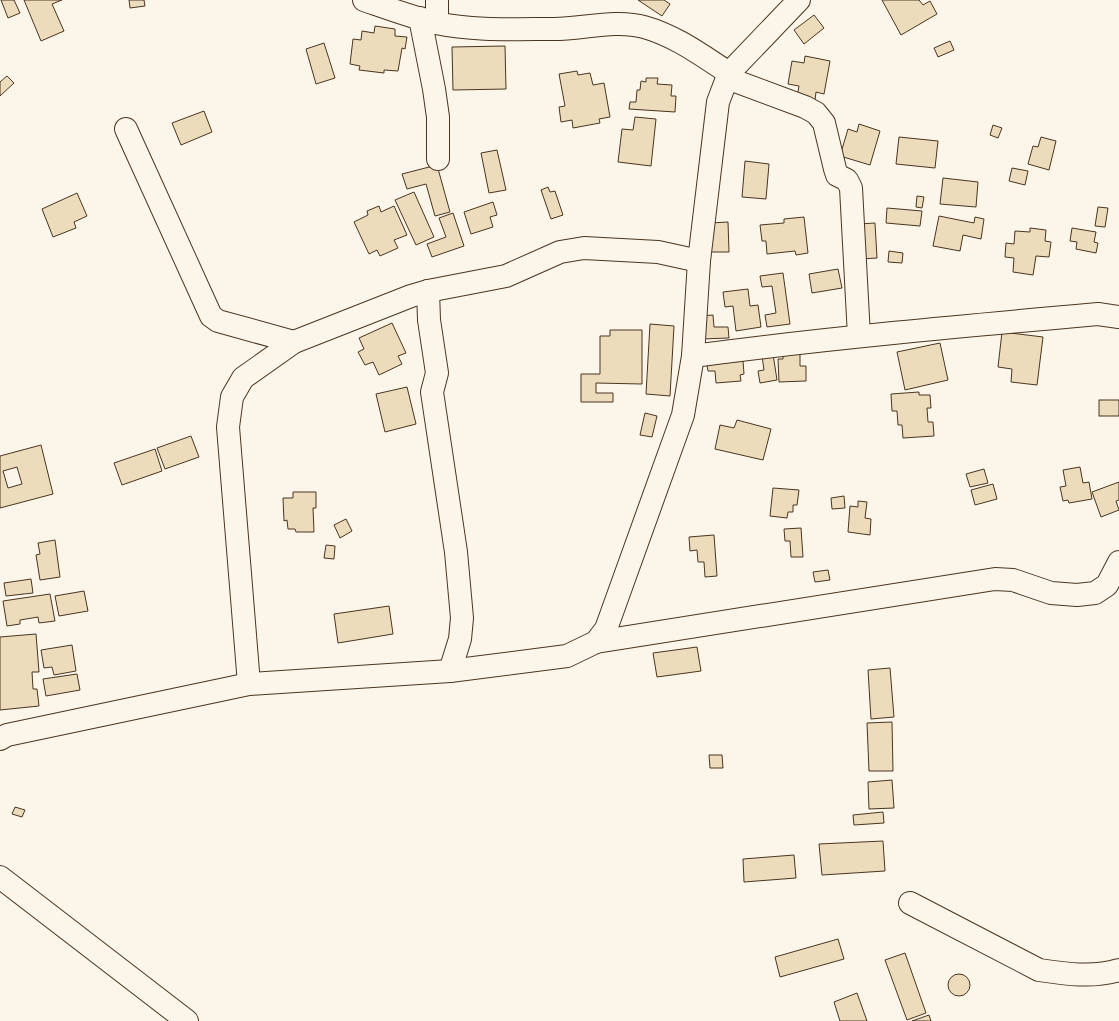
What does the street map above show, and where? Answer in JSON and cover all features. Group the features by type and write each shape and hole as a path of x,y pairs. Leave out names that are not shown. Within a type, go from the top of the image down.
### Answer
{"street":[{"path":"364,0 428,20 521,29 571,29 626,23 644,27 679,40 728,76 805,107 816,113 824,123 837,175 847,180 851,188 859,336"},
{"path":"438,0 428,20 438,117 438,159"},
{"path":"0,739 7,735 249,684 450,671 566,656 581,651 596,642 606,629 683,415 693,356 699,261 718,102 728,76 799,0"},
{"path":"126,130 211,316 218,321 294,342"},
{"path":"249,684 228,427 232,397 243,378 294,342 428,291 506,276 560,252 584,248 658,252 699,261"},
{"path":"428,291 429,320 438,373 432,392 456,552 462,618 460,639 450,671"},
{"path":"693,356 859,336 1098,314 1119,317"},
{"path":"596,642 995,578 1014,580 1051,593 1077,595 1095,593 1107,585 1119,562"},
{"path":"0,877 187,1021"},
{"path":"910,903 1039,970 1061,973 1098,974 1119,970"}],"building":[{"path":"1,0 14,0 20,13 8,18"},
{"path":"24,0 62,0 52,4 64,31 41,41"},
{"path":"129,0 144,0 145,6 130,8"},
{"path":"638,0 664,0 670,4 662,16"},
{"path":"882,0 919,0 923,5 930,1 937,14 901,35"},
{"path":"814,15 824,28 804,44 794,30"},
{"path":"375,26 395,29 395,36 407,37 405,49 402,48 398,71 384,70 384,73 359,70 360,66 350,64 353,39 361,40 362,31 374,33"},
{"path":"950,41 954,50 938,57 934,48"},
{"path":"324,43 335,78 316,84 306,49"},
{"path":"505,46 506,89 453,90 452,47"},
{"path":"805,56 830,61 824,94 816,92 815,100 797,97 799,86 788,84 792,61 804,63"},
{"path":"577,71 578,75 590,73 593,85 604,83 610,117 599,119 600,123 573,128 572,120 561,122 559,107 565,106 559,74"},
{"path":"7,76 14,83 0,96 0,82"},
{"path":"646,78 658,78 657,84 672,85 671,96 676,96 675,112 629,109 630,102 636,102 637,90 640,90 641,81 646,82"},
{"path":"204,111 212,132 181,145 172,123"},
{"path":"635,117 656,119 651,166 618,162 622,129 633,130"},
{"path":"859,124 880,131 870,165 840,156 848,129 857,132"},
{"path":"993,125 1002,128 998,138 990,135"},
{"path":"899,137 938,141 935,168 896,164"},
{"path":"1041,137 1056,141 1049,170 1028,164 1033,146 1038,147"},
{"path":"497,150 506,190 489,193 481,153"},
{"path":"745,161 769,164 766,199 742,197"},
{"path":"437,165 450,212 435,216 426,184 407,189 402,174"},
{"path":"1012,168 1028,171 1025,185 1009,181"},
{"path":"943,178 978,182 976,207 940,204"},
{"path":"548,187 550,192 555,191 563,215 551,219 541,190"},
{"path":"414,192 434,237 416,245 395,200"},
{"path":"77,193 87,216 74,222 76,228 53,237 42,209"},
{"path":"917,196 924,197 922,208 916,207"},
{"path":"493,202 497,215 490,217 493,227 471,234 464,212"},
{"path":"379,206 381,212 394,206 407,235 394,240 398,248 380,256 377,250 369,254 354,222 368,215 367,211"},
{"path":"1098,207 1108,208 1105,227 1095,226"},
{"path":"887,208 922,211 920,226 886,223"},
{"path":"453,213 464,246 432,257 427,244 446,237 439,218"},
{"path":"939,216 974,223 975,217 984,219 981,239 963,235 960,251 933,246"},
{"path":"804,217 808,253 796,255 795,251 767,254 766,241 762,241 760,225 784,223 784,219"},
{"path":"728,222 729,252 711,252 710,223"},
{"path":"875,223 877,258 861,259 859,224"},
{"path":"1030,228 1046,230 1045,241 1051,242 1049,257 1036,256 1033,275 1013,272 1014,258 1005,257 1006,243 1014,244 1015,231 1030,232"},
{"path":"1072,228 1096,232 1094,242 1098,243 1096,253 1076,249 1077,242 1070,241"},
{"path":"889,251 903,253 902,263 888,262"},
{"path":"838,269 842,288 812,293 809,274"},
{"path":"783,273 790,324 767,327 765,315 776,313 772,286 762,287 760,276"},
{"path":"748,289 750,306 758,305 761,327 736,331 733,306 725,307 723,292"},
{"path":"713,315 714,327 728,327 729,338 701,339 700,316"},
{"path":"392,323 406,353 398,356 402,364 379,375 373,362 365,365 358,352 364,349 359,338"},
{"path":"650,324 674,326 670,396 646,394"},
{"path":"610,330 642,330 642,384 596,383 596,393 613,393 613,402 581,402 581,374 600,374 600,336 610,336"},
{"path":"1002,332 1043,337 1037,385 1011,382 1012,369 998,367"},
{"path":"940,343 948,380 905,390 897,352"},
{"path":"783,352 800,352 800,366 806,366 806,381 779,382 778,359 783,359"},
{"path":"773,354 777,380 760,383 758,371 764,370 762,356"},
{"path":"743,361 744,374 740,375 741,381 716,383 715,371 708,371 707,365"},
{"path":"407,387 416,424 385,432 376,394"},
{"path":"919,392 919,395 930,395 931,408 927,408 928,422 933,422 934,436 903,438 902,425 898,425 897,411 892,411 891,394"},
{"path":"1099,400 1119,400 1119,416 1099,416"},
{"path":"645,413 657,416 652,437 640,435"},
{"path":"737,420 771,429 763,460 715,449 720,425 734,428"},
{"path":"191,436 199,457 165,469 157,448"},
{"path":"41,445 53,494 0,508 0,456","holes":["17,467 22,484 8,488 3,471"]},
{"path":"155,449 162,471 122,485 114,463"},
{"path":"1080,467 1083,483 1089,482 1092,499 1069,503 1068,500 1063,501 1060,487 1066,486 1063,470"},
{"path":"984,469 988,483 970,487 966,474"},
{"path":"1119,482 1119,500 1116,501 1119,510 1101,517 1092,492"},
{"path":"993,484 997,499 975,505 971,490"},
{"path":"773,488 799,490 797,505 793,505 793,512 788,512 787,518 770,516"},
{"path":"293,492 316,492 316,508 313,508 314,532 296,532 295,529 288,529 287,520 284,521 283,498 293,498"},
{"path":"844,496 845,508 832,509 831,498"},
{"path":"858,501 867,502 865,518 871,519 870,535 848,532 850,506 858,507"},
{"path":"346,519 352,531 340,538 334,525"},
{"path":"801,528 803,557 791,557 790,541 785,541 784,529"},
{"path":"714,535 717,576 705,577 704,562 698,562 697,550 690,551 689,537"},
{"path":"55,540 60,577 40,580 36,555 40,554 38,543"},
{"path":"326,545 335,546 334,559 324,558"},
{"path":"828,570 830,580 815,582 813,572"},
{"path":"31,579 33,593 6,596 4,583"},
{"path":"84,591 88,611 59,616 55,596"},
{"path":"50,594 55,621 39,623 38,617 20,620 20,624 7,626 3,601"},
{"path":"389,606 393,634 338,643 334,614"},
{"path":"36,634 39,672 32,672 33,689 37,689 39,706 0,710 0,637"},
{"path":"72,645 76,671 54,675 52,667 44,668 41,650"},
{"path":"697,647 701,671 657,677 653,653"},
{"path":"890,668 894,717 871,719 868,670"},
{"path":"77,674 80,690 46,696 43,679"},
{"path":"892,722 893,771 869,771 867,723"},
{"path":"709,755 722,755 723,768 710,768"},
{"path":"892,780 894,808 869,809 868,782"},
{"path":"15,807 25,810 22,817 12,814"},
{"path":"883,812 884,823 854,825 853,815"},
{"path":"883,841 885,871 822,875 819,844"},
{"path":"794,855 796,878 744,882 743,859"},
{"path":"838,939 844,959 780,977 775,957"},
{"path":"905,953 926,1013 907,1020 885,960"},
{"path":"959,974 967,977 970,985 967,993 959,996 951,993 948,985 951,977"},
{"path":"857,993 867,1021 840,1021 834,1002"},
{"path":"929,1015 931,1021 912,1021"}]}
